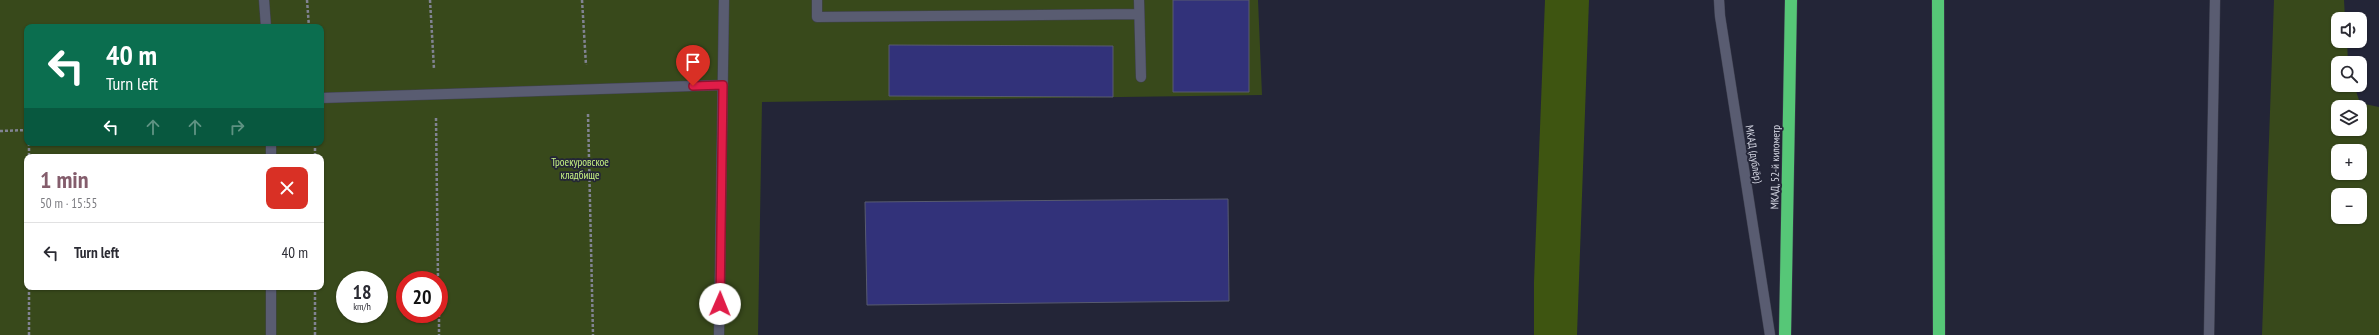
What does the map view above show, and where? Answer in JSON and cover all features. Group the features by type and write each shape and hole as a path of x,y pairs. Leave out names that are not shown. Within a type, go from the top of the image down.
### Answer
{"highway":[{"name":"МКАД, 52-й километр","path":"1786,335 1791,0"},
{"path":"1938,0 1939,335"}],"street":[{"path":"264,0 266,24"},
{"path":"719,335 724,0"},
{"path":"817,0 817,17 1140,14"},
{"path":"1139,0 1141,77"},
{"name":"МКАД (дублёр)","path":"1719,0 1720,16 1770,335"},
{"path":"2209,335 2215,0"},
{"path":"324,98 723,85"},
{"path":"271,290 271,335"}],"path":[{"path":"307,0 309,24"},
{"path":"430,0 436,94 438,271"},
{"path":"582,0 588,89 593,335"},
{"path":"0,131 24,130"},
{"path":"29,290 29,335"},
{"path":"315,290 315,335"},
{"path":"438,323 439,335"}],"green space":[{"name":"Троекуровское кладбище","path":"0,0 1258,0 1262,95 762,102 758,335 0,335"},
{"path":"1545,0 1589,0 1577,335 1534,335 1534,282"},
{"path":"2274,0 2344,0 2345,12 2331,12 2331,48 2347,48 2348,56 2331,56 2331,92 2356,92 2359,100 2331,100 2331,136 2367,136 2367,104 2379,107 2379,335 2262,335"}],"building":[{"path":"1173,0 1249,0 1249,92 1173,92"},
{"path":"889,45 1113,46 1113,97 889,96"},
{"path":"1228,199 1229,301 867,305 865,202"}],"route":[{"path":"693,86 723,85 720,304"}]}
